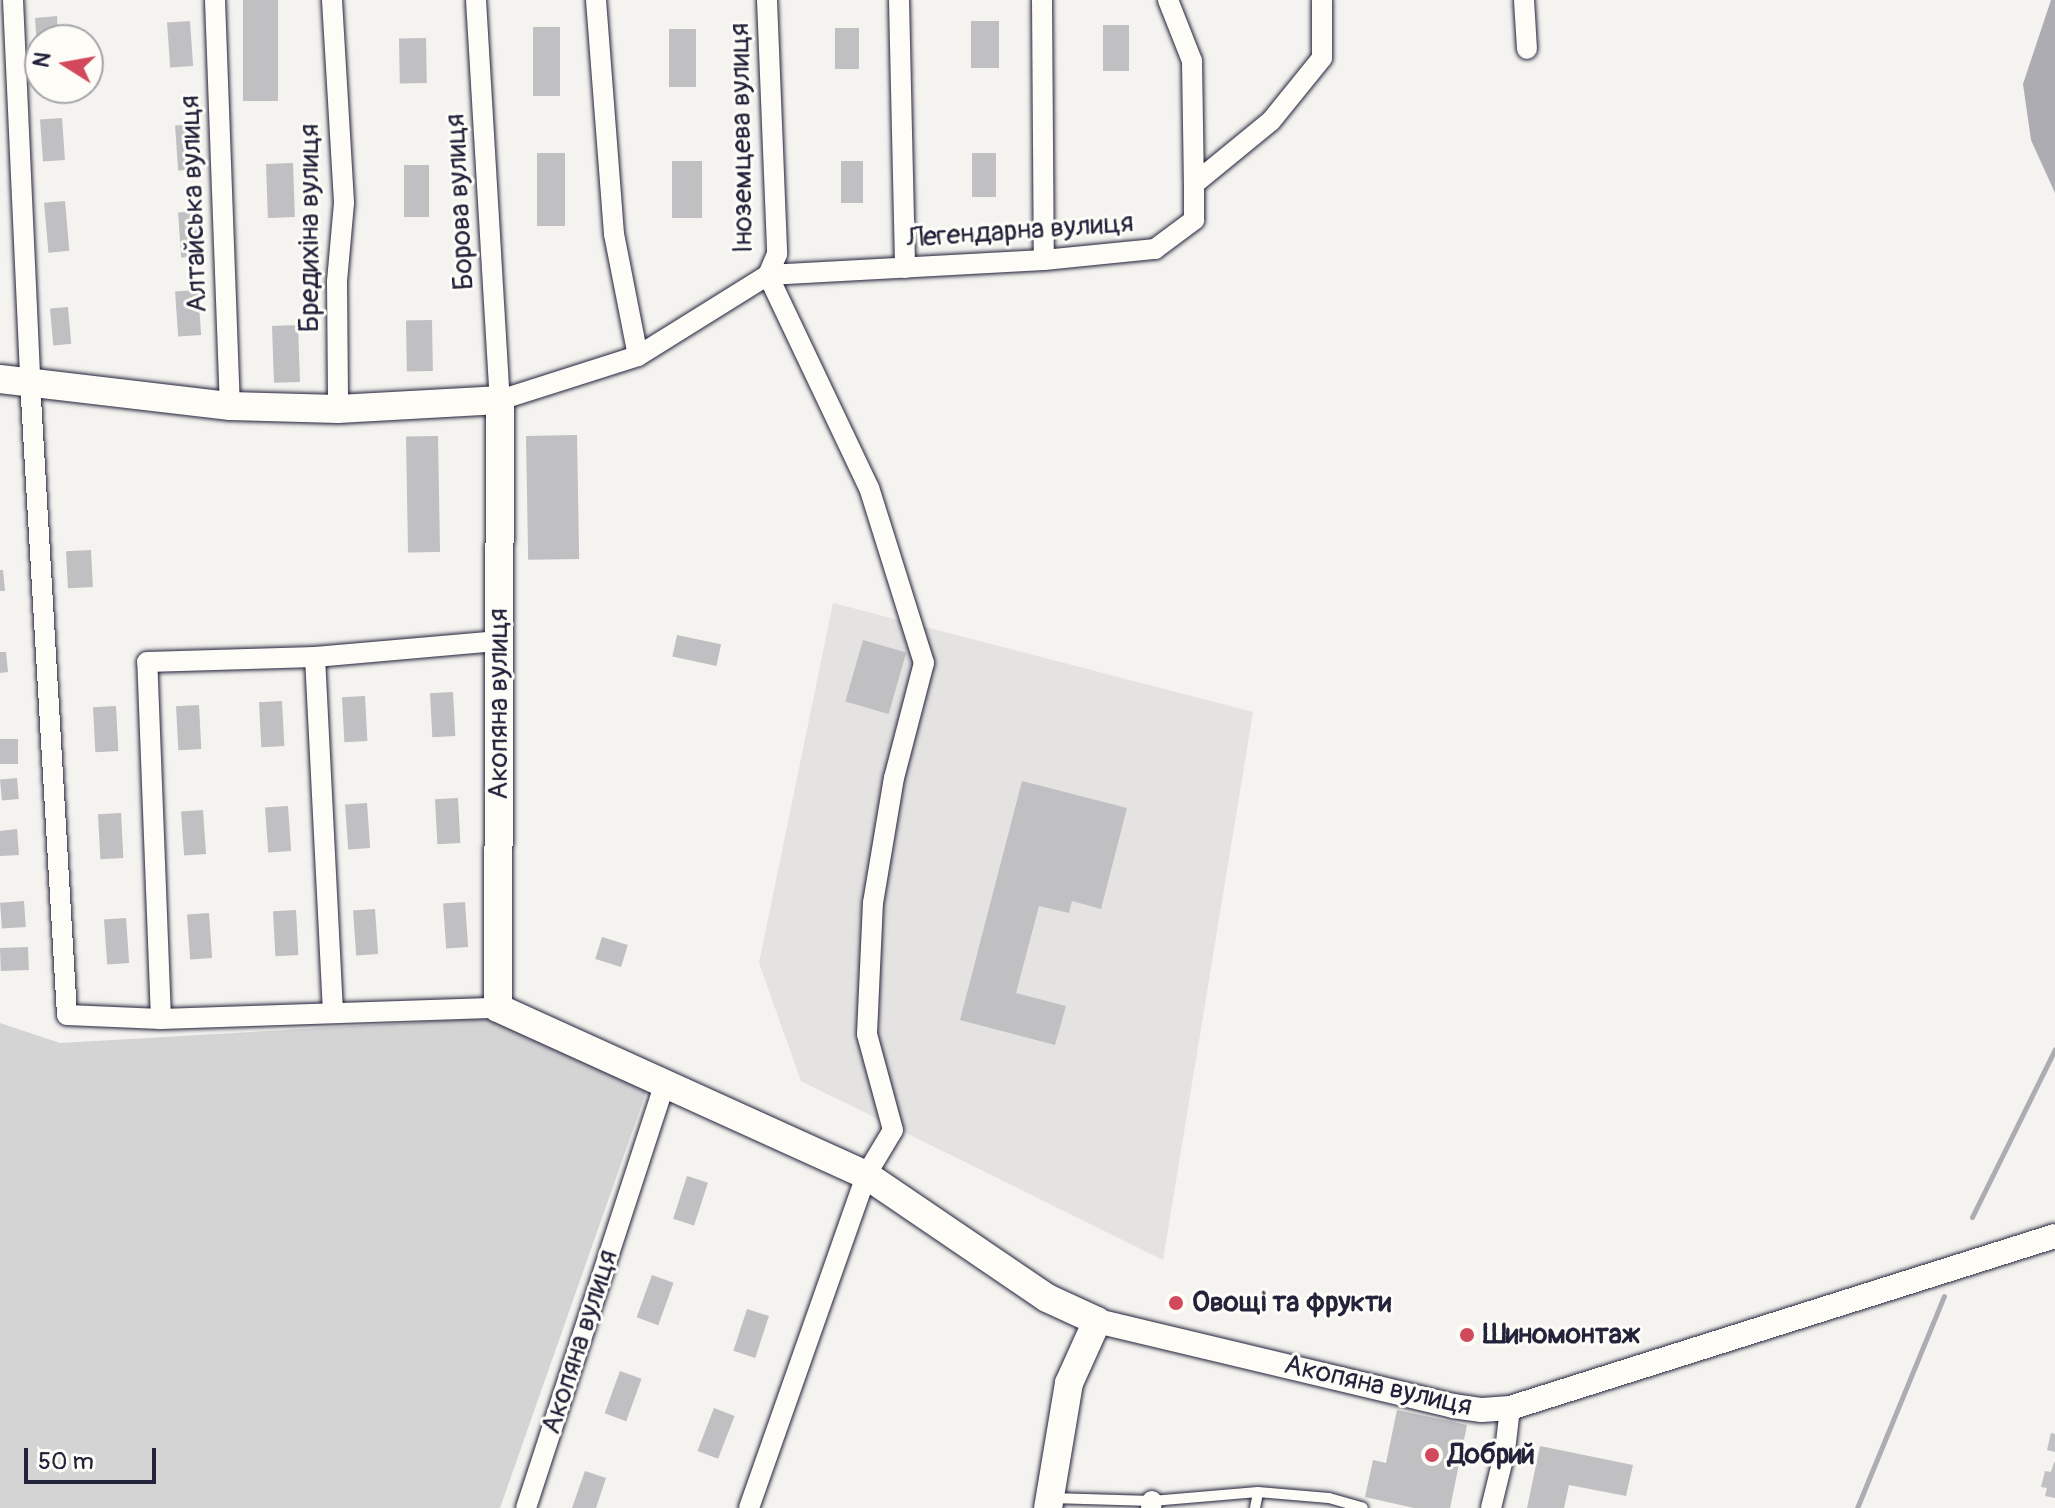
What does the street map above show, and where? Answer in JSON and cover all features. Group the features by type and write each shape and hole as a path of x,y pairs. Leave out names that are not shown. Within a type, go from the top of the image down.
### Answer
{"main road":[{"path":"0,379 230,406 338,409 500,400"},
{"name":"Акопяна вулиця","path":"500,400 498,1008 664,1086 866,1175 1047,1298 1097,1321"},
{"path":"1049,1503 1069,1383 1097,1321"}],"street":[{"path":"13,0 30,381"},
{"name":"Алтайська вулиця","path":"215,0 230,406"},
{"name":"Бредихіна вулиця","path":"332,0 344,203 337,282 338,409"},
{"name":"Борова вулиця","path":"476,0 500,400"},
{"path":"596,0 614,234 638,356"},
{"name":"Іноземцева вулиця","path":"767,0 777,254 768,275"},
{"path":"899,0 905,268"},
{"path":"1042,0 1044,260"},
{"path":"1168,0 1192,61 1194,184"},
{"path":"1194,184 1271,121 1322,58 1322,0"},
{"path":"1524,0 1527,49"},
{"name":"Легендарна вулиця","path":"768,275 1044,260 1155,249 1194,220 1194,184"},
{"path":"500,400 638,356 768,275 869,488 924,663 894,778 873,903 867,1034 893,1130 866,1175 749,1508"},
{"name":"Акопяна вулиця","path":"30,381 67,1015 161,1019 498,1008"},
{"path":"161,1019 147,662 315,657 499,641"},
{"path":"315,657 333,1013"},
{"name":"Акопяна вулиця","path":"526,1508 664,1086"},
{"name":"Акопяна вулиця","path":"1097,1321 1453,1406 1482,1410 1510,1408 2055,1236"},
{"path":"1491,1508 1510,1408"}],"lane":[{"path":"1049,1503 1152,1505 1258,1492 1329,1498 1363,1508"},
{"path":"1255,1508 1258,1492"}],"shaded area":[{"path":"2051,0 2055,0 2055,193 2031,140 2023,84"},
{"path":"833,603 1253,712 1163,1260 801,1081 759,963"},
{"path":"491,1018 648,1087 500,1508 0,1508 0,1023 60,1043"}],"building":[{"path":"243,0 278,0 278,101 243,101"},
{"path":"57,16 57,24 35,24 35,18"},
{"path":"190,21 193,66 170,67 167,23"},
{"path":"971,21 999,21 999,68 971,68"},
{"path":"1103,25 1129,25 1129,71 1103,71"},
{"path":"533,27 560,27 560,96 533,96"},
{"path":"835,28 859,28 859,69 835,69"},
{"path":"669,29 696,29 696,87 669,87"},
{"path":"399,38 426,38 427,83 400,83"},
{"path":"62,118 65,160 43,161 40,120"},
{"path":"198,124 201,169 178,170 175,126"},
{"path":"537,153 565,153 565,226 537,226"},
{"path":"972,153 996,153 996,197 972,197"},
{"path":"672,161 702,161 702,218 672,218"},
{"path":"841,161 863,161 863,203 841,203"},
{"path":"293,163 295,217 268,218 266,164"},
{"path":"404,165 429,165 429,217 404,217"},
{"path":"65,201 69,251 48,253 44,203"},
{"path":"201,211 204,256 181,257 178,213"},
{"path":"198,290 201,335 178,336 175,292"},
{"path":"68,307 71,344 53,345 50,309"},
{"path":"406,320 432,320 433,371 407,371"},
{"path":"298,325 300,382 274,383 272,326"},
{"path":"577,435 579,559 528,560 526,436"},
{"path":"438,436 440,552 408,553 406,437"},
{"path":"91,550 93,587 68,588 66,551"},
{"path":"0,570 3,570 5,591 0,591"},
{"path":"677,635 721,644 716,666 672,657"},
{"path":"863,640 906,652 889,714 845,702"},
{"path":"0,652 6,652 8,672 0,673"},
{"path":"453,692 455,736 432,737 430,693"},
{"path":"365,696 367,741 344,742 342,697"},
{"path":"282,701 284,746 261,747 259,702"},
{"path":"199,705 201,749 178,750 176,706"},
{"path":"116,706 118,751 95,752 93,707"},
{"path":"0,739 18,739 18,764 0,764"},
{"path":"17,778 19,799 2,800 0,779"},
{"path":"1022,781 1127,808 1101,909 1072,901 1069,913 1039,906 1016,993 1066,1006 1055,1045 960,1020"},
{"path":"458,798 460,843 437,844 435,799"},
{"path":"367,803 370,848 348,849 345,805"},
{"path":"288,806 291,851 268,852 265,808"},
{"path":"203,810 206,854 184,855 181,812"},
{"path":"121,813 123,858 100,859 98,814"},
{"path":"17,829 19,855 0,856 0,831"},
{"path":"24,901 26,927 2,929 0,903"},
{"path":"465,902 468,947 446,948 443,904"},
{"path":"375,909 378,954 356,955 353,911"},
{"path":"296,910 298,955 275,956 273,911"},
{"path":"209,913 212,958 190,959 187,915"},
{"path":"126,918 129,963 107,964 104,920"},
{"path":"602,937 628,945 621,967 595,959"},
{"path":"28,947 29,970 1,971 0,948"},
{"path":"687,1176 708,1183 694,1226 673,1219"},
{"path":"652,1275 674,1283 658,1325 637,1317"},
{"path":"747,1309 769,1316 755,1358 733,1351"},
{"path":"620,1371 642,1379 626,1421 605,1413"},
{"path":"714,1408 735,1416 718,1459 698,1451"},
{"path":"1397,1410 1467,1425 1450,1508 1414,1508 1365,1497 1373,1460 1386,1463"},
{"path":"2051,1433 2055,1434 2055,1452 2047,1450"},
{"path":"1540,1446 1633,1465 1626,1496 1569,1485 1564,1508 1527,1508"},
{"path":"2054,1462 2055,1498 2045,1496 2047,1488 2041,1487 2045,1471 2051,1472"},
{"path":"585,1471 606,1478 596,1508 572,1508"}],"waterway":[{"path":"1972,1217 2055,1049"},
{"path":"1857,1508 1944,1296"}],"place":[{"name":"Овощі та фрукти","path":"1176,1303"},
{"name":"Шиномонтаж","path":"1467,1335"},
{"name":"Добрий","path":"1432,1455"}]}
